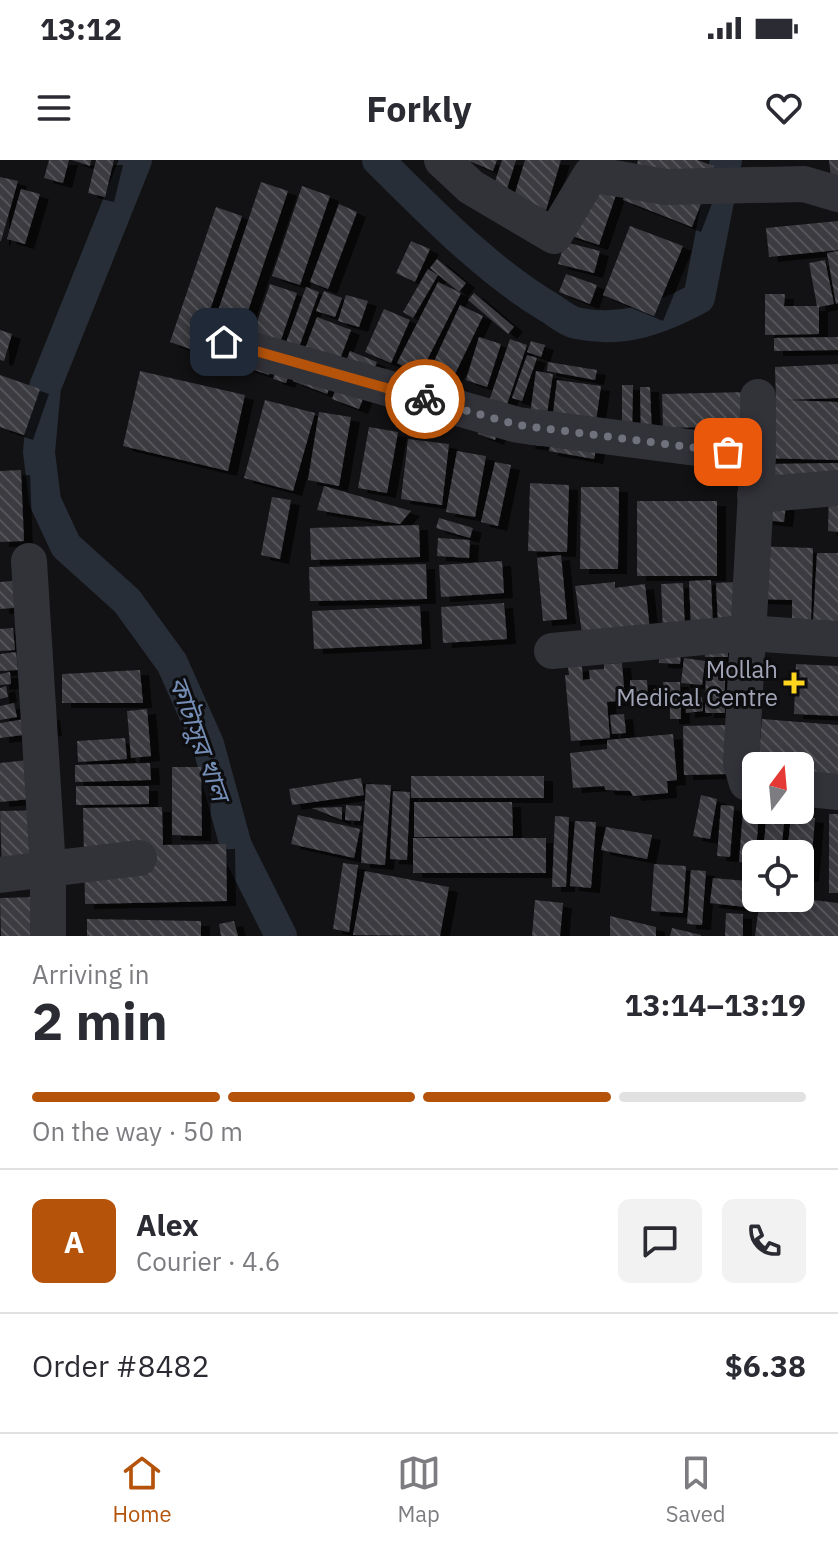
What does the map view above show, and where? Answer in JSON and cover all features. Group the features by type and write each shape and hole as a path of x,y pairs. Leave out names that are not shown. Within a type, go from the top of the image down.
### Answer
{"street":[{"path":"442,160 471,187 554,236 594,167 665,187 804,184 838,194"},
{"path":"224,342 518,425 758,456"},
{"path":"742,766 758,456 758,397"},
{"path":"755,495 838,488"},
{"path":"29,561 48,869 48,936"},
{"path":"552,651 747,633 838,639"},
{"path":"814,789 838,792"},
{"path":"0,875 139,858"}],"building":[{"path":"49,160 69,160 63,183 44,178"},
{"path":"72,160 91,160 90,166"},
{"path":"96,160 114,160 105,197 88,193"},
{"path":"467,160 497,160 493,171"},
{"path":"502,160 516,160 505,195 492,191"},
{"path":"525,160 561,160 546,210 513,200"},
{"path":"638,160 697,160 714,166 707,188 637,164"},
{"path":"829,160 838,160 838,188 832,188"},
{"path":"588,169 621,180 599,245 566,234"},
{"path":"635,169 704,196 692,227 623,200"},
{"path":"0,177 18,181 1,241 0,241"},
{"path":"261,182 288,191 232,359 205,350"},
{"path":"302,186 330,196 300,285 272,276"},
{"path":"21,189 40,194 25,244 7,239"},
{"path":"339,204 357,212 328,289 310,282"},
{"path":"216,207 242,216 196,351 170,342"},
{"path":"838,221 838,250 769,257 766,228"},
{"path":"630,226 683,246 654,316 603,295"},
{"path":"411,241 430,249 415,282 396,273"},
{"path":"565,242 600,251 594,273 558,264"},
{"path":"838,251 838,303 836,304 827,253"},
{"path":"437,259 466,283 459,292 430,268"},
{"path":"825,260 834,304 819,307 819,334 765,335 765,294 785,294 784,306 817,306 809,263"},
{"path":"428,269 438,275 413,318 403,312"},
{"path":"566,274 597,285 590,304 559,292"},
{"path":"438,282 461,293 420,374 397,363"},
{"path":"270,284 297,293 269,375 242,366"},
{"path":"306,287 319,292 286,383 273,379"},
{"path":"324,291 342,298 335,317 316,311"},
{"path":"474,293 514,327 508,334 468,300"},
{"path":"346,295 368,301 359,327 338,321"},
{"path":"460,305 483,316 452,380 430,370"},
{"path":"384,309 410,320 391,363 365,352"},
{"path":"317,317 351,330 327,394 293,381"},
{"path":"0,330 12,334 4,361 0,360"},
{"path":"479,337 501,344 487,387 466,380"},
{"path":"838,337 838,350 774,351 774,338"},
{"path":"510,339 527,345 495,440 478,434"},
{"path":"531,341 545,345 541,357 527,352"},
{"path":"350,351 377,362 359,409 332,399"},
{"path":"527,355 537,358 522,401 512,398"},
{"path":"548,362 597,370 595,380 547,371"},
{"path":"838,364 838,398 784,400 838,402 838,460 759,458 760,400 776,401 775,367"},
{"path":"140,371 245,395 228,471 123,446"},
{"path":"536,371 553,374 542,446 526,444"},
{"path":"0,375 40,389 24,435 0,427"},
{"path":"557,380 601,386 595,428 552,422"},
{"path":"622,385 633,385 632,435 622,434"},
{"path":"640,387 650,387 652,436 641,437"},
{"path":"747,392 748,426 663,428 662,394"},
{"path":"265,400 315,413 293,491 244,478"},
{"path":"319,412 351,417 339,486 308,480"},
{"path":"369,427 398,432 387,493 358,488"},
{"path":"554,427 599,435 594,459 549,451"},
{"path":"408,439 449,444 442,505 401,499"},
{"path":"457,451 486,456 475,517 446,512"},
{"path":"495,462 511,465 498,526 481,522"},
{"path":"838,463 838,484 770,486 770,464"},
{"path":"21,470 24,541 0,542 0,471"},
{"path":"530,483 569,485 567,552 528,551"},
{"path":"324,486 411,511 400,524 317,510"},
{"path":"581,487 619,487 618,569 580,569"},
{"path":"829,491 838,492 838,532 828,531"},
{"path":"272,497 291,500 280,559 261,555"},
{"path":"637,501 717,501 717,576 637,576"},
{"path":"766,501 786,504 784,522 764,520"},
{"path":"439,518 473,528 470,538 436,528"},
{"path":"419,525 420,557 311,560 310,528"},
{"path":"438,538 470,540 469,558 437,556"},
{"path":"755,546 813,548 811,623 792,622 792,600 754,599"},
{"path":"817,553 838,553 838,623 813,622"},
{"path":"561,555 567,619 543,621 537,558"},
{"path":"502,561 504,593 441,597 439,565"},
{"path":"426,564 427,599 310,601 309,567"},
{"path":"34,579 37,606 0,609 0,582"},
{"path":"711,580 713,628 691,628 689,581"},
{"path":"615,582 615,588 645,584 651,640 582,633 575,586"},
{"path":"736,582 738,623 718,624 716,583"},
{"path":"683,583 685,631 663,632 661,584"},
{"path":"504,603 507,639 443,643 441,607"},
{"path":"420,606 422,644 314,649 312,611"},
{"path":"13,628 15,650 0,651 0,629"},
{"path":"727,642 728,657 705,657 705,643"},
{"path":"16,652 18,670 0,671 0,654"},
{"path":"659,653 681,654 680,664 659,663"},
{"path":"684,658 705,661 702,685 681,683"},
{"path":"622,663 625,700 607,702 610,738 571,741 565,675 569,675 568,667 582,666 583,680 590,679 589,670 604,669 604,664"},
{"path":"796,664 838,666 838,716 794,714"},
{"path":"140,670 143,703 62,703 62,674"},
{"path":"706,671 725,671 725,713 705,713"},
{"path":"10,672 11,684 0,685 0,674"},
{"path":"630,680 647,680 648,701 630,701"},
{"path":"663,682 680,682 681,719 670,719 670,701 653,701 653,689 664,688"},
{"path":"6,686 8,697 0,699 0,688"},
{"path":"702,697 703,711 686,713 685,698"},
{"path":"14,703 17,717 0,720 0,706"},
{"path":"147,709 151,756 131,758 127,711"},
{"path":"624,714 626,733 612,734 610,715"},
{"path":"51,715 53,731 0,738 0,723"},
{"path":"762,719 838,725 838,779 814,778 814,752 759,752"},
{"path":"726,725 727,774 684,775 683,726"},
{"path":"673,734 677,780 667,781 668,793 633,796 630,791 606,790 604,786 573,788 570,753 607,749 607,740"},
{"path":"125,738 127,759 78,762 77,741"},
{"path":"47,758 51,797 0,802 0,763"},
{"path":"150,763 151,780 75,782 75,765"},
{"path":"172,767 201,767 202,836 172,835"},
{"path":"411,776 544,776 544,798 411,798"},
{"path":"361,778 364,795 292,805 289,789"},
{"path":"366,784 391,785 385,865 361,863"},
{"path":"76,786 149,786 149,804 76,805"},
{"path":"393,791 410,792 407,860 390,859"},
{"path":"701,795 717,799 710,839 693,836"},
{"path":"414,802 512,802 513,836 414,837"},
{"path":"346,805 362,806 360,821 345,820"},
{"path":"721,805 734,806 730,857 717,856"},
{"path":"162,807 163,845 226,844 227,901 85,904 83,808"},
{"path":"342,807 342,820 312,808"},
{"path":"47,810 49,874 2,875 0,811"},
{"path":"829,814 838,814 838,893 829,893"},
{"path":"298,815 360,829 354,858 291,844"},
{"path":"555,816 569,817 566,887 552,887"},
{"path":"815,818 813,840 788,840 790,824 814,824"},
{"path":"575,821 596,822 591,888 570,886"},
{"path":"742,824 758,824 757,840 742,840 742,862 739,862"},
{"path":"766,824 784,824 782,840 764,840"},
{"path":"606,827 652,835 647,859 601,850"},
{"path":"413,838 546,838 546,873 413,873"},
{"path":"343,863 358,865 349,932 333,929"},
{"path":"654,864 686,866 683,913 651,911"},
{"path":"691,870 706,871 702,925 687,924"},
{"path":"365,871 449,887 440,936 353,935"},
{"path":"713,878 742,881 742,907 710,903"},
{"path":"35,897 36,936 1,936 0,898"},
{"path":"535,900 563,903 560,936 532,936"},
{"path":"814,900 838,903 838,936 755,936 758,912 814,912"},
{"path":"726,913 743,914 743,936 725,936"},
{"path":"610,916 656,927 656,936 610,936"},
{"path":"87,919 201,921 201,936 87,936"},
{"path":"234,921 238,936 221,936 219,924"},
{"path":"672,928 701,935 701,936 670,936"}],"waterway":[{"name":"কাটাসুর খাল","path":"136,160 45,387 39,452 45,501 66,546 127,601 172,663 208,744 236,846 281,936"},
{"name":"কাটাসুর খাল","path":"378,160 460,239 526,293 573,322 593,326 640,322 699,298 726,160"}],"way so far":[{"path":"425,399 518,425 728,452"}],"place":[{"name":"Mollah Medical Centre","path":"794,683"}],"route":[{"path":"224,342 425,399"}]}
